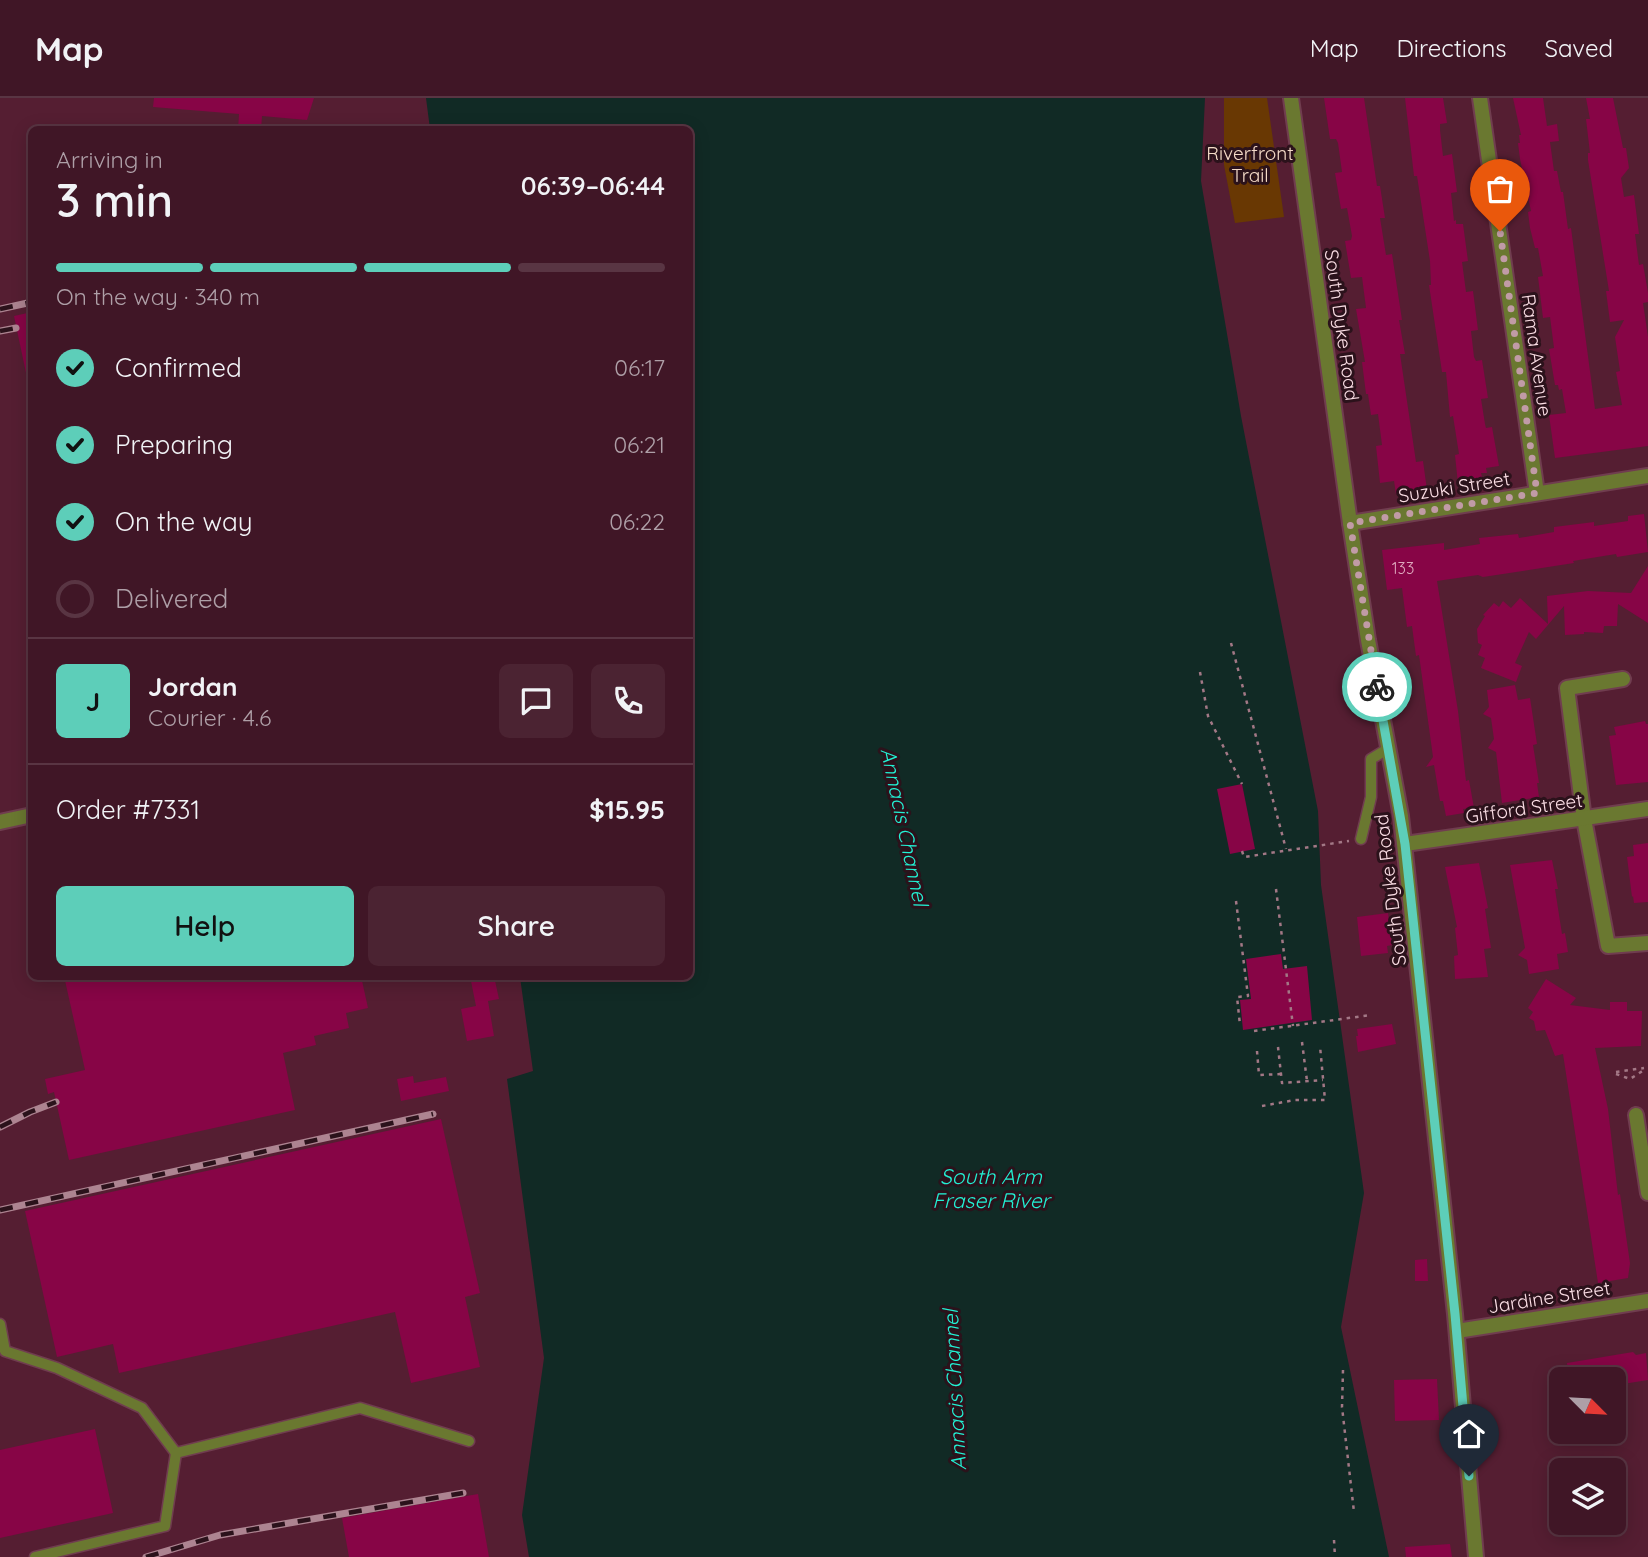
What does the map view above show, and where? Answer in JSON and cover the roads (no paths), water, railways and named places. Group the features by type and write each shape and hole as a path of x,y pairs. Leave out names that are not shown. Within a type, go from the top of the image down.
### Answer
{"street":[{"name":"South Dyke Road","path":"1291,98 1350,523 1405,844 1457,1331 1476,1557"},
{"name":"Rama Avenue","path":"1480,98 1537,493"},
{"name":"Suzuki Street","path":"1350,523 1648,476"},
{"path":"1623,678 1567,688 1584,819 1608,946 1648,943"},
{"name":"Gifford Street","path":"1405,844 1648,809"},
{"path":"0,822 28,816"},
{"path":"1636,1115 1648,1193"},
{"name":"Jardine Street","path":"1457,1331 1648,1301"}],"lane":[{"path":"1361,839 1371,797 1371,759 1389,748"},
{"path":"0,1324 3,1351 57,1368 142,1408 176,1453 165,1526 35,1557"},
{"path":"176,1453 360,1408 469,1441"}],"water":[{"name":"South Arm Fraser River","path":"426,98 1205,98 1201,181 1241,416 1318,811 1321,885 1364,1193 1341,1327 1389,1557 529,1557 522,1515 544,1358 507,1079 533,1071 520,980 693,980 693,126 430,126"}],"railway":[{"path":"0,309 28,303"},
{"path":"0,331 16,328"},
{"path":"0,1127 56,1102"},
{"path":"0,1210 433,1114"},
{"path":"146,1557 220,1535 463,1493"}],"park label":[{"name":"Riverfront Trail","path":"1250,164"}],"water label":[{"name":"Annacis Channel","path":"904,827"},
{"name":"Annacis Channel","path":"955,1390"}]}
